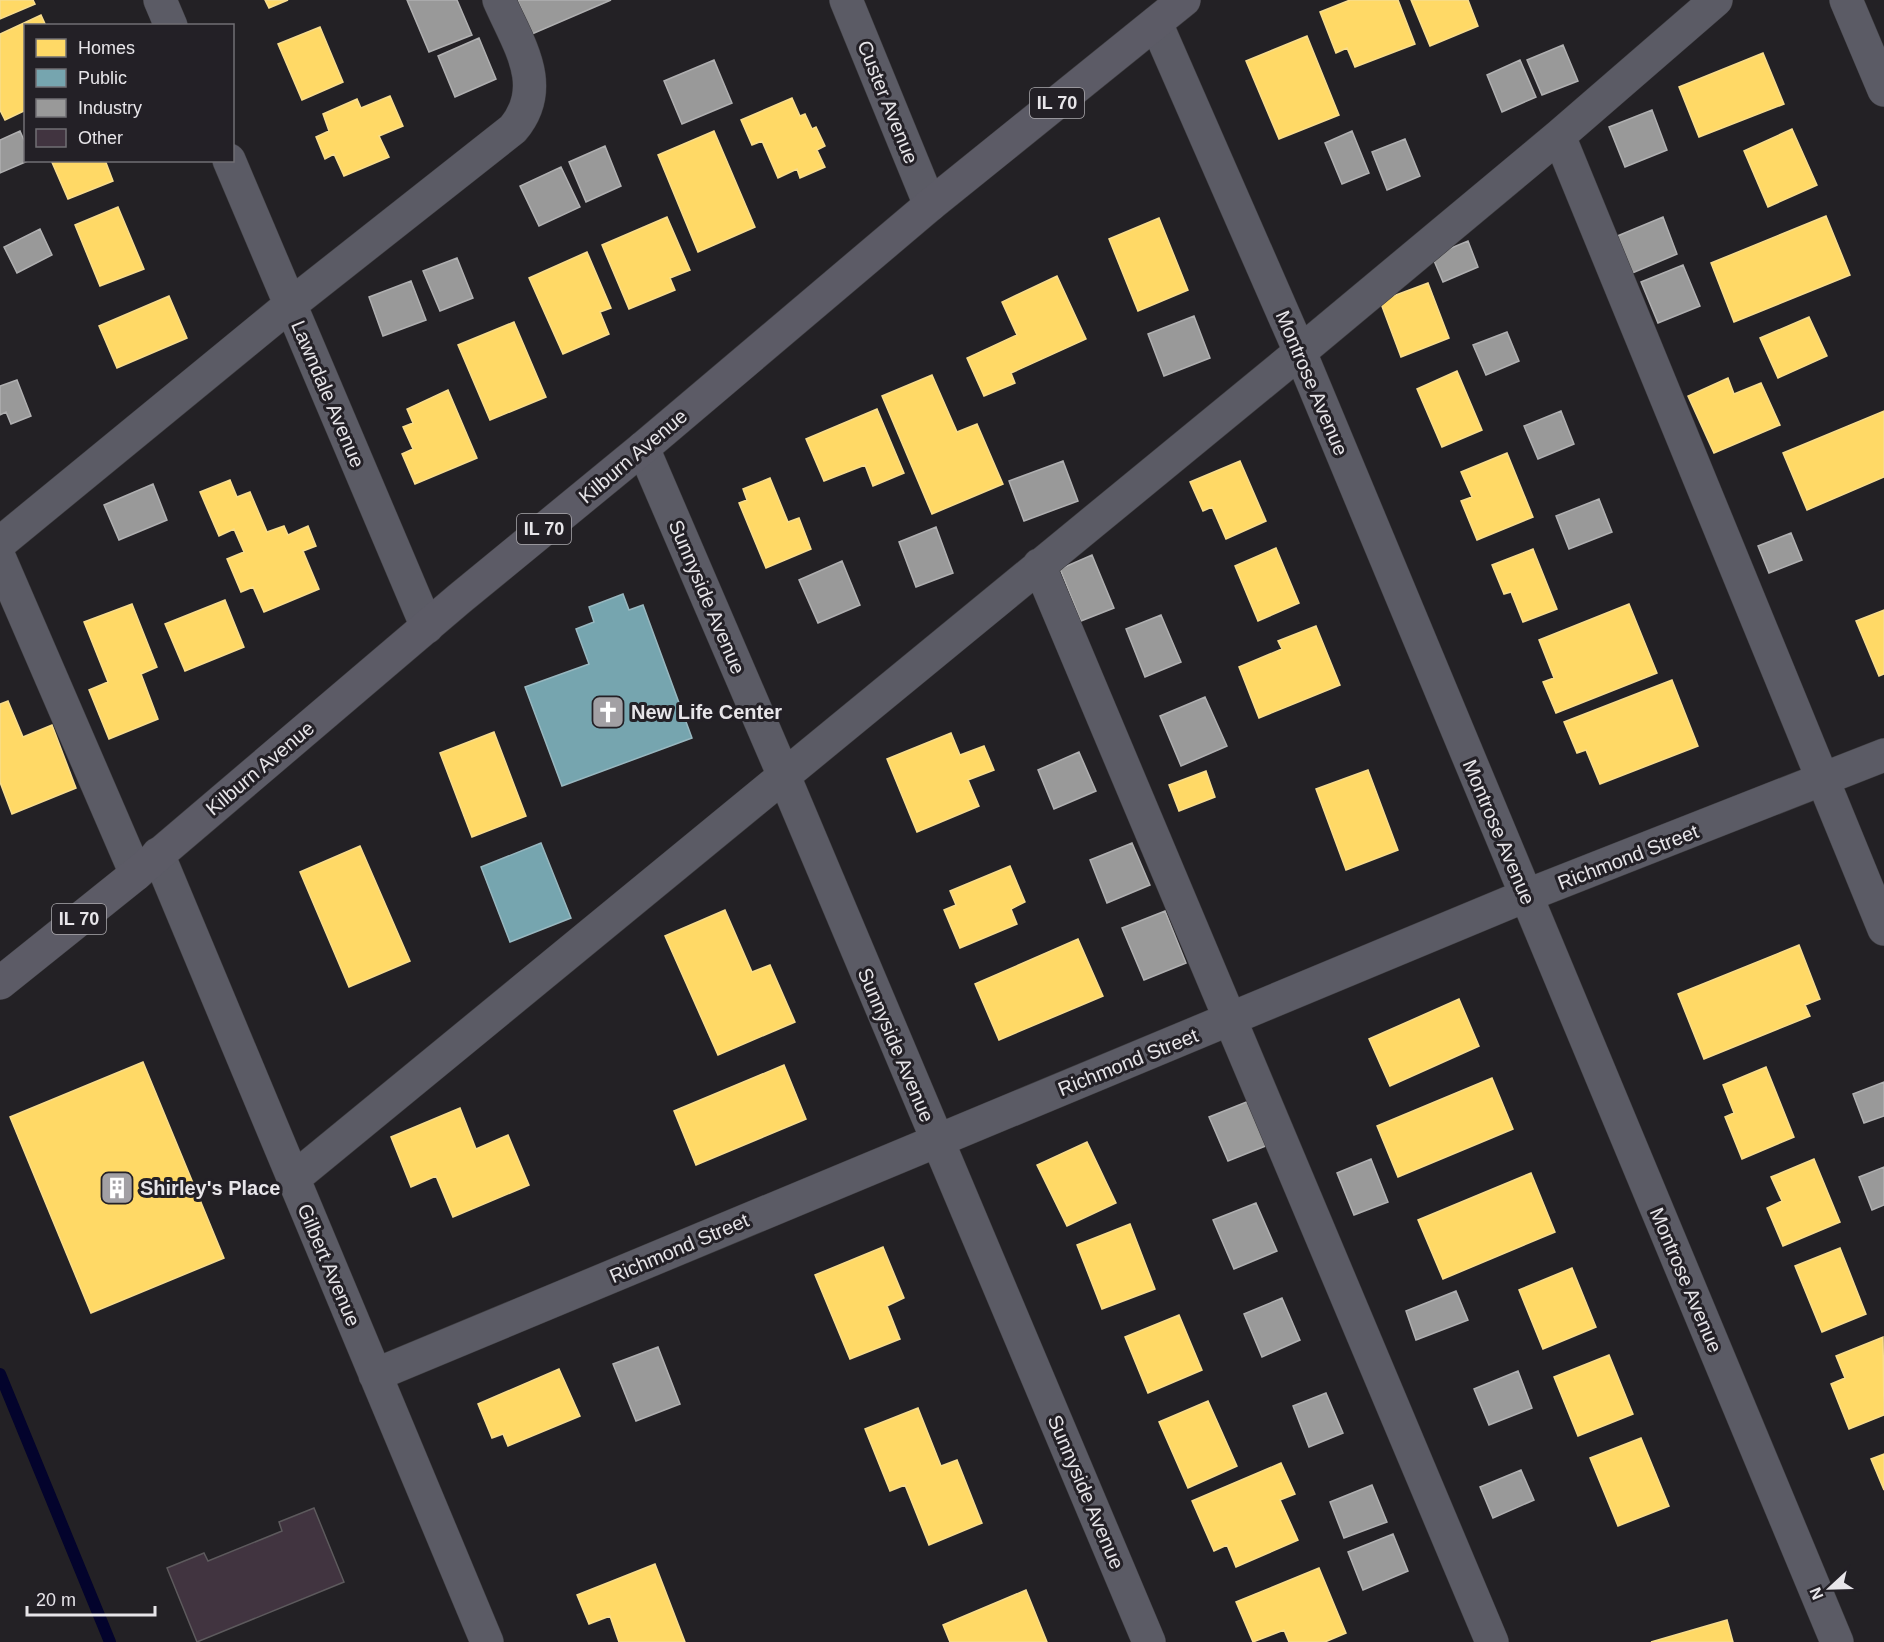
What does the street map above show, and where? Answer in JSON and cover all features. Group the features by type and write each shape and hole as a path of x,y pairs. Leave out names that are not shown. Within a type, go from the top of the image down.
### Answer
{"main road":[{"name":"Kilburn Avenue","path":"0,983 147,864 930,205 1184,0"}],"street":[{"path":"160,0 170,24"},
{"path":"0,543 290,305 501,140 520,121 531,93 529,77 525,57 499,0"},
{"name":"Custer Avenue","path":"846,0 930,205"},
{"path":"293,1179 1300,352 1559,136 1716,0"},
{"path":"1846,0 1884,90"},
{"name":"Montrose Avenue","path":"1156,23 1300,352 1837,1642"},
{"path":"1559,136 1884,929"},
{"name":"Lawndale Avenue","path":"230,162 427,627"},
{"name":"Sunnyside Avenue","path":"643,448 784,776 1149,1642"},
{"name":"Gilbert Avenue","path":"0,559 147,864 293,1179 487,1642"},
{"path":"1039,565 1492,1642"},
{"name":"Richmond Street","path":"375,1375 1232,1020 1525,896 1823,781 1884,755"}],"building: Homes":[{"path":"0,0 33,0 35,4 0,19"},
{"path":"265,0 288,0 269,8"},
{"path":"1350,0 1398,0 1415,44 1355,67 1347,48 1336,53 1320,12"},
{"path":"1411,0 1468,0 1478,26 1430,46"},
{"path":"41,15 45,24 24,24 24,111 5,120 0,110 0,34"},
{"path":"320,27 343,82 302,100 278,44"},
{"path":"1307,36 1339,115 1279,139 1246,61"},
{"path":"1763,53 1784,104 1699,137 1679,87"},
{"path":"390,96 403,126 379,136 389,157 344,176 334,154 325,159 316,137 329,131 323,114 357,99 361,108"},
{"path":"792,98 800,116 805,114 812,129 816,127 825,146 817,150 825,167 800,178 797,169 778,178 762,141 752,145 741,120"},
{"path":"1792,129 1817,185 1768,207 1744,151"},
{"path":"714,131 755,227 698,252 658,155"},
{"path":"52,162 106,162 113,181 68,199"},
{"path":"118,207 144,269 100,286 75,225"},
{"path":"1826,216 1850,275 1734,322 1711,263"},
{"path":"667,217 690,270 670,278 675,290 629,309 602,245"},
{"path":"1159,218 1188,290 1138,311 1109,239"},
{"path":"587,252 611,308 600,312 609,334 563,354 529,278"},
{"path":"1057,276 1086,339 1011,373 1015,383 984,396 967,358 1017,335 1002,302"},
{"path":"1428,283 1449,338 1401,357 1380,301"},
{"path":"169,296 187,338 117,368 99,326"},
{"path":"1809,317 1827,356 1778,378 1760,338"},
{"path":"514,322 546,397 490,420 458,345"},
{"path":"1457,371 1482,430 1442,447 1417,389"},
{"path":"932,375 957,432 977,424 1003,484 932,514 882,396"},
{"path":"1728,378 1734,394 1761,383 1780,425 1714,453 1688,396"},
{"path":"448,390 477,458 415,484 402,454 413,449 403,427 413,423 407,409"},
{"path":"877,409 904,473 873,486 865,465 824,481 806,439"},
{"path":"1884,411 1884,477 1807,510 1783,453"},
{"path":"1507,453 1533,517 1477,540 1461,501 1472,497 1461,472"},
{"path":"1240,461 1266,521 1226,539 1212,507 1203,511 1190,482"},
{"path":"770,478 788,522 799,518 811,549 766,568 739,503 747,500 743,489"},
{"path":"230,480 237,497 250,492 267,532 284,526 288,535 308,526 316,546 303,551 319,589 264,612 253,587 241,592 227,559 244,552 234,529 219,536 200,492"},
{"path":"1276,548 1299,603 1258,621 1235,566"},
{"path":"1533,549 1557,609 1523,622 1511,592 1504,594 1492,565"},
{"path":"225,600 244,647 185,671 165,624"},
{"path":"132,604 157,667 141,674 158,719 109,739 89,690 108,682 84,622"},
{"path":"1629,604 1657,673 1556,713 1543,682 1554,678 1539,640"},
{"path":"1884,610 1884,674 1879,676 1856,621"},
{"path":"1316,626 1340,685 1259,718 1239,667 1282,649 1278,641"},
{"path":"1672,680 1698,746 1600,784 1586,750 1577,753 1564,722"},
{"path":"8,701 23,737 52,725 76,788 12,814 0,782 0,704"},
{"path":"494,732 526,816 472,837 440,753"},
{"path":"951,733 960,755 984,746 994,770 968,780 979,806 917,832 887,759"},
{"path":"1368,770 1398,850 1346,870 1316,789"},
{"path":"1206,771 1215,797 1179,811 1169,785"},
{"path":"360,846 410,961 349,987 300,872"},
{"path":"1010,866 1025,902 1011,909 1017,924 960,948 944,910 956,905 950,891"},
{"path":"725,910 752,972 770,965 795,1022 718,1055 665,936"},
{"path":"1078,939 1103,996 999,1040 975,984"},
{"path":"1799,945 1820,999 1805,1005 1810,1016 1704,1059 1678,994"},
{"path":"1459,999 1479,1046 1390,1086 1369,1039"},
{"name":"Shirley's Place","path":"143,1062 224,1258 91,1313 10,1117"},
{"path":"784,1065 806,1119 696,1165 674,1111"},
{"path":"1766,1067 1794,1137 1742,1159 1725,1117 1734,1113 1723,1085"},
{"path":"1492,1078 1513,1129 1398,1177 1377,1126"},
{"path":"460,1108 476,1149 508,1135 529,1185 453,1217 436,1176 411,1187 391,1137"},
{"path":"1087,1142 1116,1203 1067,1226 1037,1165"},
{"path":"1814,1159 1840,1222 1783,1246 1767,1208 1782,1201 1771,1177"},
{"path":"1531,1173 1555,1232 1443,1279 1418,1220"},
{"path":"1130,1224 1155,1289 1102,1309 1077,1245"},
{"path":"883,1247 904,1298 887,1306 900,1339 850,1359 815,1275"},
{"path":"1840,1248 1866,1314 1822,1332 1795,1266"},
{"path":"1572,1268 1596,1327 1543,1349 1519,1290"},
{"path":"1179,1315 1202,1370 1148,1393 1125,1337"},
{"path":"1883,1337 1884,1415 1849,1429 1831,1384 1845,1378 1836,1356"},
{"path":"1609,1355 1633,1414 1578,1436 1554,1377"},
{"path":"559,1369 580,1416 508,1446 503,1434 492,1438 478,1404"},
{"path":"1208,1401 1237,1466 1188,1488 1159,1422"},
{"path":"918,1408 941,1466 957,1460 982,1523 929,1545 905,1485 890,1491 865,1429"},
{"path":"1641,1438 1669,1506 1618,1526 1590,1458"},
{"path":"1884,1454 1884,1490 1871,1459"},
{"path":"1281,1463 1295,1494 1280,1500 1298,1540 1236,1567 1227,1545 1214,1551 1192,1501"},
{"path":"655,1564 685,1642 619,1642 610,1616 589,1624 577,1595"},
{"path":"1319,1568 1346,1633 1325,1642 1289,1642 1284,1630 1253,1642 1236,1602"},
{"path":"1026,1590 1047,1642 950,1642 943,1625"},
{"path":"1727,1620 1733,1642 1651,1642"}],"building: Public":[{"name":"New Life Center","path":"623,594 629,610 643,605 692,738 562,786 525,687 589,664 576,629 594,622 589,607"},
{"path":"541,843 571,918 510,942 481,867"}],"building: Industry":[{"path":"407,0 457,0 472,35 429,52"},
{"path":"519,0 611,0 532,34"},
{"path":"479,38 496,79 455,97 438,56"},
{"path":"1563,45 1578,81 1542,95 1527,60"},
{"path":"714,60 732,103 682,124 664,81"},
{"path":"1520,60 1536,97 1502,112 1487,75"},
{"path":"1652,110 1667,150 1625,167 1609,127"},
{"path":"20,131 24,140 25,162 0,173 0,140"},
{"path":"1352,131 1369,173 1342,184 1325,143"},
{"path":"1405,139 1420,176 1387,190 1372,152"},
{"path":"605,146 621,186 586,202 569,162"},
{"path":"561,167 580,207 539,226 520,186"},
{"path":"1663,217 1677,254 1630,274 1615,237"},
{"path":"40,229 52,255 17,273 4,247"},
{"path":"1468,241 1478,267 1443,282 1432,256"},
{"path":"457,258 473,298 440,311 423,271"},
{"path":"1683,265 1700,306 1658,323 1641,282"},
{"path":"411,281 426,320 383,336 369,297"},
{"path":"1194,316 1210,358 1164,376 1148,334"},
{"path":"1507,332 1519,361 1486,375 1473,345"},
{"path":"17,380 31,416 11,424 6,412 0,415 0,386"},
{"path":"1561,411 1574,444 1538,459 1524,426"},
{"path":"1063,461 1078,501 1024,521 1009,481"},
{"path":"153,484 167,520 119,540 104,505"},
{"path":"1599,499 1612,532 1569,549 1556,516"},
{"path":"936,527 953,573 916,587 899,542"},
{"path":"1791,533 1802,560 1769,573 1758,546"},
{"path":"1092,555 1114,608 1081,621 1060,569"},
{"path":"842,561 860,605 818,623 799,580"},
{"path":"1161,615 1181,662 1145,677 1126,629"},
{"path":"1205,697 1227,746 1181,766 1160,716"},
{"path":"1079,752 1096,791 1054,809 1038,770"},
{"path":"1132,843 1150,885 1107,903 1090,860"},
{"path":"1165,911 1186,963 1144,980 1122,928"},
{"path":"1884,1082 1884,1116 1864,1123 1853,1094"},
{"path":"1249,1101 1268,1145 1228,1161 1209,1117"},
{"path":"1371,1159 1388,1202 1354,1215 1337,1173"},
{"path":"1884,1167 1884,1205 1872,1210 1859,1177"},
{"path":"1256,1203 1277,1251 1234,1269 1213,1220"},
{"path":"1456,1291 1468,1320 1416,1340 1406,1311"},
{"path":"1282,1298 1300,1340 1262,1357 1244,1314"},
{"path":"658,1347 680,1404 636,1421 613,1364"},
{"path":"1518,1371 1532,1408 1489,1425 1474,1389"},
{"path":"1326,1393 1343,1433 1309,1447 1293,1406"},
{"path":"1521,1470 1534,1500 1493,1518 1480,1487"},
{"path":"1372,1485 1387,1522 1344,1538 1330,1502"},
{"path":"1393,1534 1408,1571 1363,1590 1348,1552"}],"building: Other":[{"path":"314,1508 344,1582 197,1642 167,1568 204,1553 208,1561 282,1531 279,1522"}],"waterway":[{"path":"0,1374 110,1642"}],"place":[{"name":"New Life Center","path":"608,712"},
{"name":"Shirley's Place","path":"117,1188"}]}
